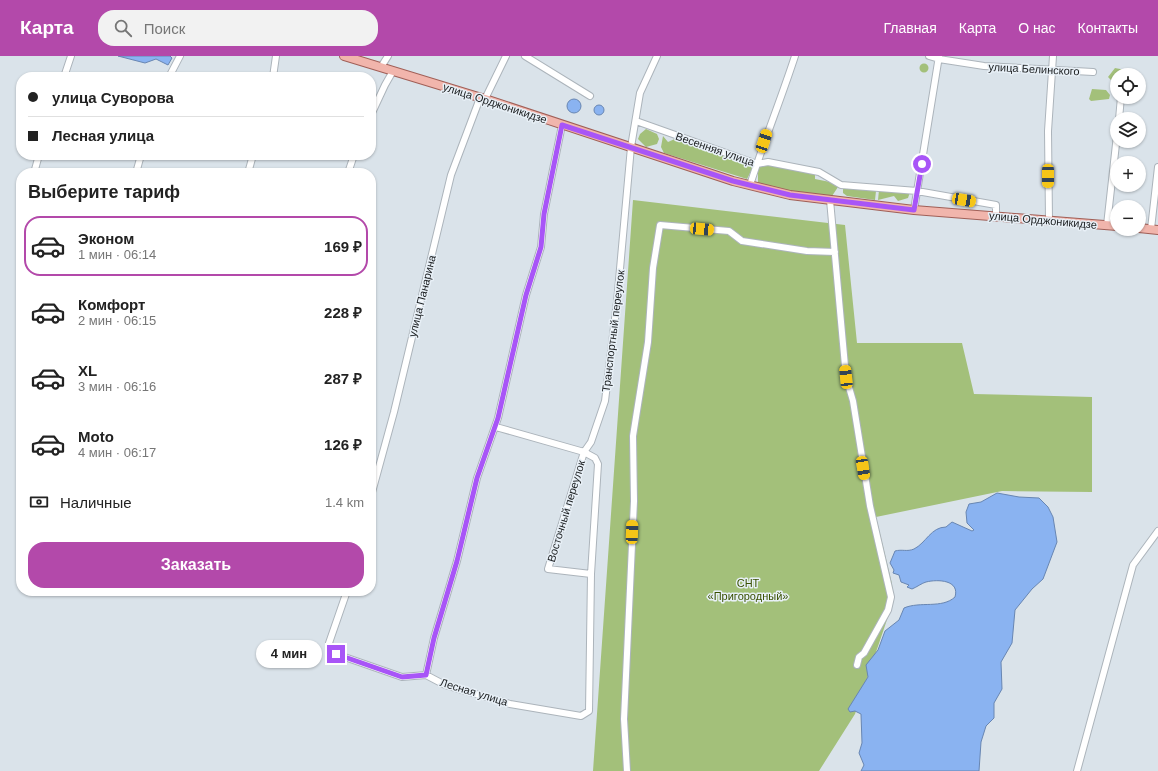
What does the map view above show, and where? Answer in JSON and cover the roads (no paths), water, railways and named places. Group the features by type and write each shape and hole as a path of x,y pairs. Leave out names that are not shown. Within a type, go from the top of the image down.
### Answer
{"main road":[{"name":"улица Орджоникидзе","path":"344,56 483,98 631,148 790,195 914,210 1110,225"}],"street":[{"path":"66,72 71,56"},
{"path":"172,72 180,56"},
{"path":"274,72 276,56"},
{"path":"381,67 388,56"},
{"name":"улица Панарина","path":"376,478 394,412 451,175 483,98 506,56"},
{"path":"525,56 590,96"},
{"name":"Транспортный переулок","path":"584,452 591,442 605,401 617,302 631,148 640,93 657,56"},
{"path":"750,184 795,56"},
{"name":"улица Белинского","path":"929,56 984,66 1093,72"},
{"path":"1049,220 1048,131 1053,56"},
{"path":"914,210 939,58"},
{"path":"376,103 384,85 393,71"},
{"name":"Весенняя улица","path":"636,121 757,164 768,162 819,172 841,185 917,191 996,205 996,216"},
{"path":"426,675 434,638 457,561 477,478 496,427 526,295 541,247 544,214 562,125"},
{"path":"1107,225 1116,148"},
{"path":"1154,230 1158,167"},
{"path":"830,200 846,377 853,401 870,506 891,597 888,610 864,653 859,656 857,665"},
{"path":"627,771 624,719 634,501 633,436 648,342 653,268 660,225 729,231 742,241 806,251 835,252"},
{"name":"Восточный переулок","path":"496,427 584,452 548,569 591,574"},
{"path":"584,452 595,458 598,464 591,574"},
{"path":"1077,771 1133,565 1158,531"},
{"name":"Лесная улица","path":"345,596 329,643 336,654 402,677 426,675 445,685 510,704 581,716 589,711 591,574"}],"water":[{"path":"118,56 170,56 172,58 168,65 156,59 145,63"},
{"path":"574,99 579,101 581,106 579,111 574,113 569,111 567,106 569,101"},
{"path":"597,105 601,105 603,106 603,114 597,115 594,112 594,108"},
{"path":"997,493 1019,497 1039,498 1048,507 1053,517 1057,542 1043,579 1032,589 1015,610 1012,643 1001,662 1002,689 994,703 994,718 986,726 981,742 979,771 861,771 864,765 859,753 862,743 861,714 855,711 850,712 848,709 868,677 866,665 878,650 885,631 899,620 904,608 917,605 944,603 955,597 956,591 951,584 942,581 931,581 912,589 907,587 909,585 901,582 899,575 893,573 894,570 890,563 895,551 914,549 932,532 946,527 952,522 972,531 974,530 967,523 966,512 969,504 981,502"}],"park label":[{"name":"СНТ «Пригородный»","path":"748,589"}]}
